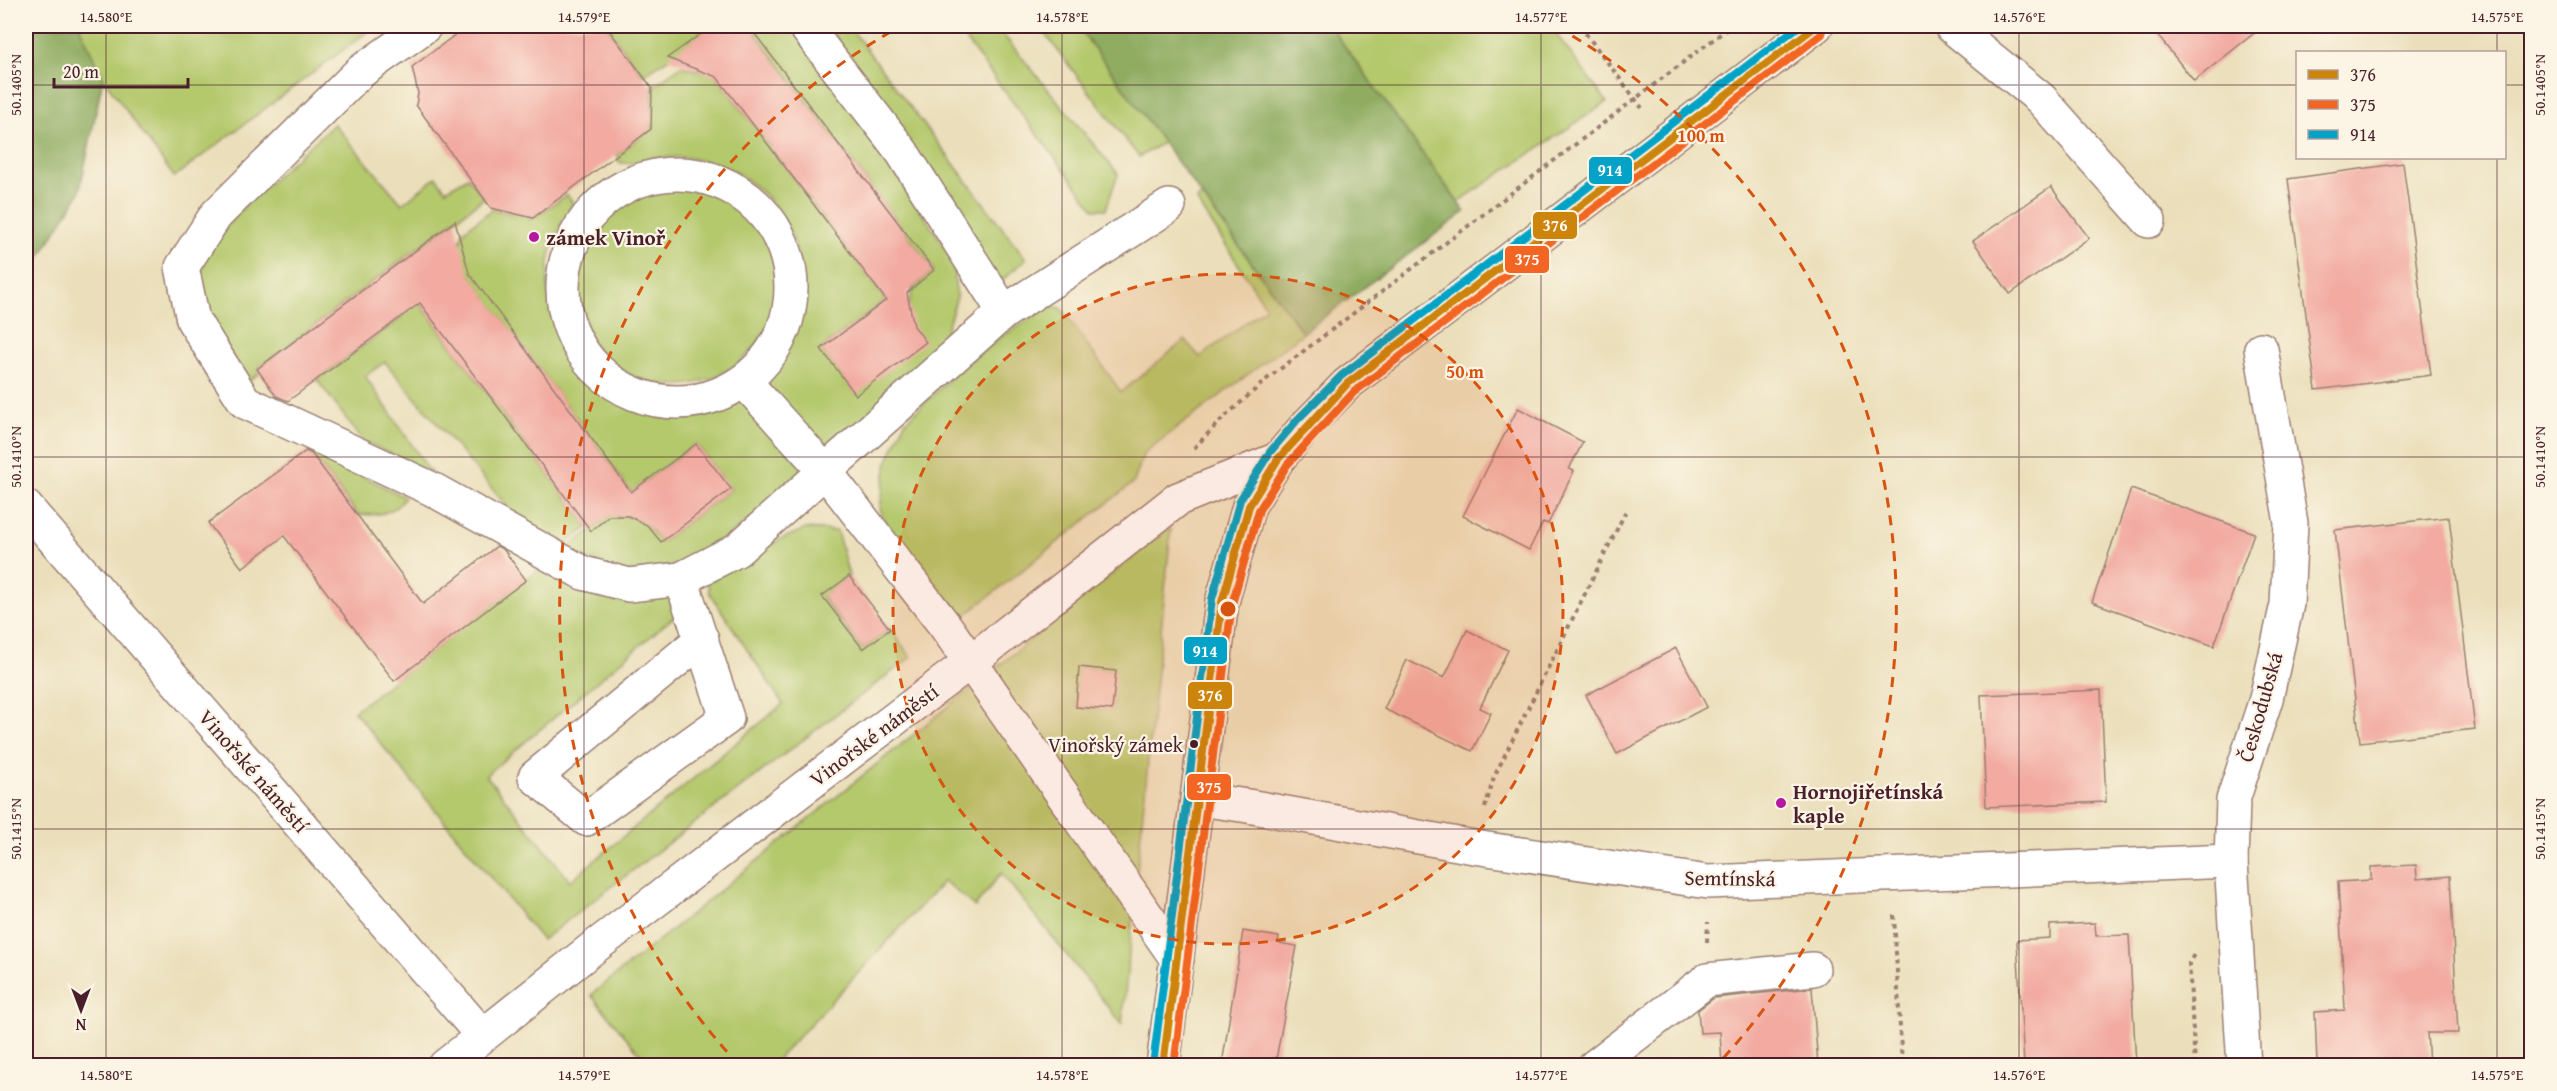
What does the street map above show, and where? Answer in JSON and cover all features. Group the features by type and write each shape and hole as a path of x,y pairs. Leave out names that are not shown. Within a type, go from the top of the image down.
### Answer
{"street":[{"path":"425,26 360,72 216,215 182,267 193,320 245,402 432,489 583,573 629,585 681,579 737,550 1004,312 1169,206"},
{"path":"805,26 902,152 1004,312"},
{"path":"1163,1065 1222,602 1249,506 1278,459 1347,384 1816,26"},
{"path":"1951,26 2041,99 2148,221"},
{"path":"676,173 712,178 744,195 770,220 787,252 792,288 786,324 770,356 744,381 708,399 669,402 631,393 598,371 574,340 563,303 565,263 580,226 605,198 640,179 676,173"},
{"name":"Českodubská","path":"2244,1065 2231,861 2233,800 2266,699 2287,604 2291,523 2261,349"},
{"path":"744,381 825,471 946,627 1177,959"},
{"name":"Vinořské náměstí","path":"445,1065 577,961 969,663 1178,499 1278,459"},
{"name":"Vinořské náměstí","path":"26,507 482,1035"},
{"path":"681,579 702,639 727,718 586,819 535,777 702,639"},
{"name":"Semtínská","path":"1198,799 1474,847 1708,882 2231,861"},
{"path":"1595,1065 1630,1054 1707,980 1813,969"}],"path":[{"path":"1580,26 1635,99"},
{"path":"1178,499 1178,482 1194,448 1259,386 1731,26"},
{"path":"1474,847 1494,777 1627,509"},
{"path":"1892,875 1902,1065"},
{"path":"1707,980 1708,882"},
{"path":"2195,1065 2189,963 2197,949"}],"green space":[{"path":"26,26 79,26 103,78 79,194 26,279"},
{"path":"79,26 375,26 174,177 103,78"},
{"path":"606,26 712,26 643,75"},
{"path":"765,26 795,26 951,256 957,297 938,355 827,462 787,419 770,396 770,376 773,366 797,321 802,297 801,272 796,248 773,205 756,187 736,173 713,163 669,157 619,163 618,154 653,127 645,116 652,111 652,87 681,66 703,72 710,68 886,300 821,349 856,394 909,320 909,304 913,288 934,270 755,33"},
{"path":"828,26 849,26 1026,259 1000,282"},
{"path":"955,26 996,26 1118,174 1106,209 1094,209"},
{"path":"1039,26 1078,26 1164,142 1139,157"},
{"path":"1078,26 1330,26 1465,212 1303,333"},
{"path":"1330,26 1550,26 1607,102 1458,202"},
{"path":"334,124 402,204 436,177 446,190 468,177 484,198 257,369 260,373 248,381 204,310 201,285 205,261 213,245 243,209"},
{"path":"665,181 685,181 714,188 740,204 754,218 770,244 777,283 770,322 754,348 740,362 705,381 685,385 665,385 636,378 610,362 596,348 577,313 573,293 573,273 580,244 596,218 610,204 645,185"},
{"path":"567,195 573,203 558,232 549,259 549,298 555,324 566,348 582,369 601,386 624,400 649,408 676,411 721,402 743,402 792,453 807,478 692,562 624,574 566,550 613,513 615,516 628,516 641,522 644,521 661,542 731,489 696,444 631,492 457,258 463,231 493,209 515,214 521,209 530,220"},
{"path":"1201,195 1303,333 1144,453 1134,482 963,617 886,529 880,508 887,463 905,422 959,370 997,340 1050,306 1061,308 1121,392 1185,340 1200,357 1266,307 1197,201"},
{"path":"412,293 588,527 563,546 563,542 535,530 515,516 385,362 365,376 431,473 363,441 317,380 401,318"},
{"path":"308,449 405,497 390,511 358,515"},
{"path":"806,529 837,531 849,576 822,597 863,649 890,629 911,657 542,940 354,711 546,564 670,595 676,615 486,775 570,881 783,704 709,592 708,582 781,539"},
{"path":"1168,529 1171,529 1122,1024 1001,873 975,907 944,881 772,1065 649,1065 591,995","holes":["1080,667 1115,671 1112,710 1076,707"]}],"building":[{"path":"467,26 606,26 652,88 651,129 533,218 491,208 416,105 418,93 412,67"},
{"path":"712,26 749,26 934,270 907,293 914,326 926,342 856,395 821,349 886,300 717,77 667,58"},
{"path":"2150,26 2263,26 2194,81"},
{"path":"2403,163 2431,375 2316,390 2288,179"},
{"path":"2051,187 2089,238 2010,294 1973,241"},
{"path":"455,221 469,273 631,492 696,444 731,489 661,542 647,525 628,516 609,516 591,531 420,303 288,401 276,396 257,369"},
{"path":"1518,408 1583,442 1569,469 1574,471 1548,524 1543,522 1529,550 1463,516"},
{"path":"306,451 312,454 423,604 497,546 504,550 526,580 394,681 284,536 242,568 208,523"},
{"path":"2131,489 2254,533 2214,646 2092,602"},
{"path":"2449,517 2475,729 2360,742 2335,530"},
{"path":"849,576 890,629 863,649 822,596"},
{"path":"1467,630 1508,650 1480,708 1491,713 1472,751 1384,709 1407,660 1444,678"},
{"path":"1676,648 1707,707 1617,754 1586,695"},
{"path":"1079,667 1116,671 1112,710 1076,707"},
{"path":"2101,690 2106,802 1986,807 1981,695"},
{"path":"2416,865 2417,879 2450,876 2458,1033 2427,1033 2429,1065 2317,1065 2315,1012 2345,1010 2338,882 2371,880 2371,867"},
{"path":"2095,923 2096,936 2129,935 2136,1065 2024,1065 2017,940 2050,938 2050,925"},
{"path":"1243,931 1279,937 1278,943 1297,946 1275,1065 1222,1065"},
{"path":"1812,988 1818,1065 1722,1065 1720,1032 1700,1033 1698,1010 1714,998"}],"transit line":[{"name":"914","path":"1153,1065 1212,599 1240,500 1270,452 1298,419 1341,376 1799,26"},
{"name":"376","path":"1163,1066 1222,602 1249,506 1278,459 1347,384 1816,26"},
{"name":"375","path":"1174,1066 1232,604 1259,510 1287,465 1354,392 1822,34"}],"place":[{"name":"zámek Vinoř","path":"534,237"},
{"name":"Vinořský zámek","path":"1194,744"},
{"name":"Hornojiřetínská kaple","path":"1781,803"}]}
